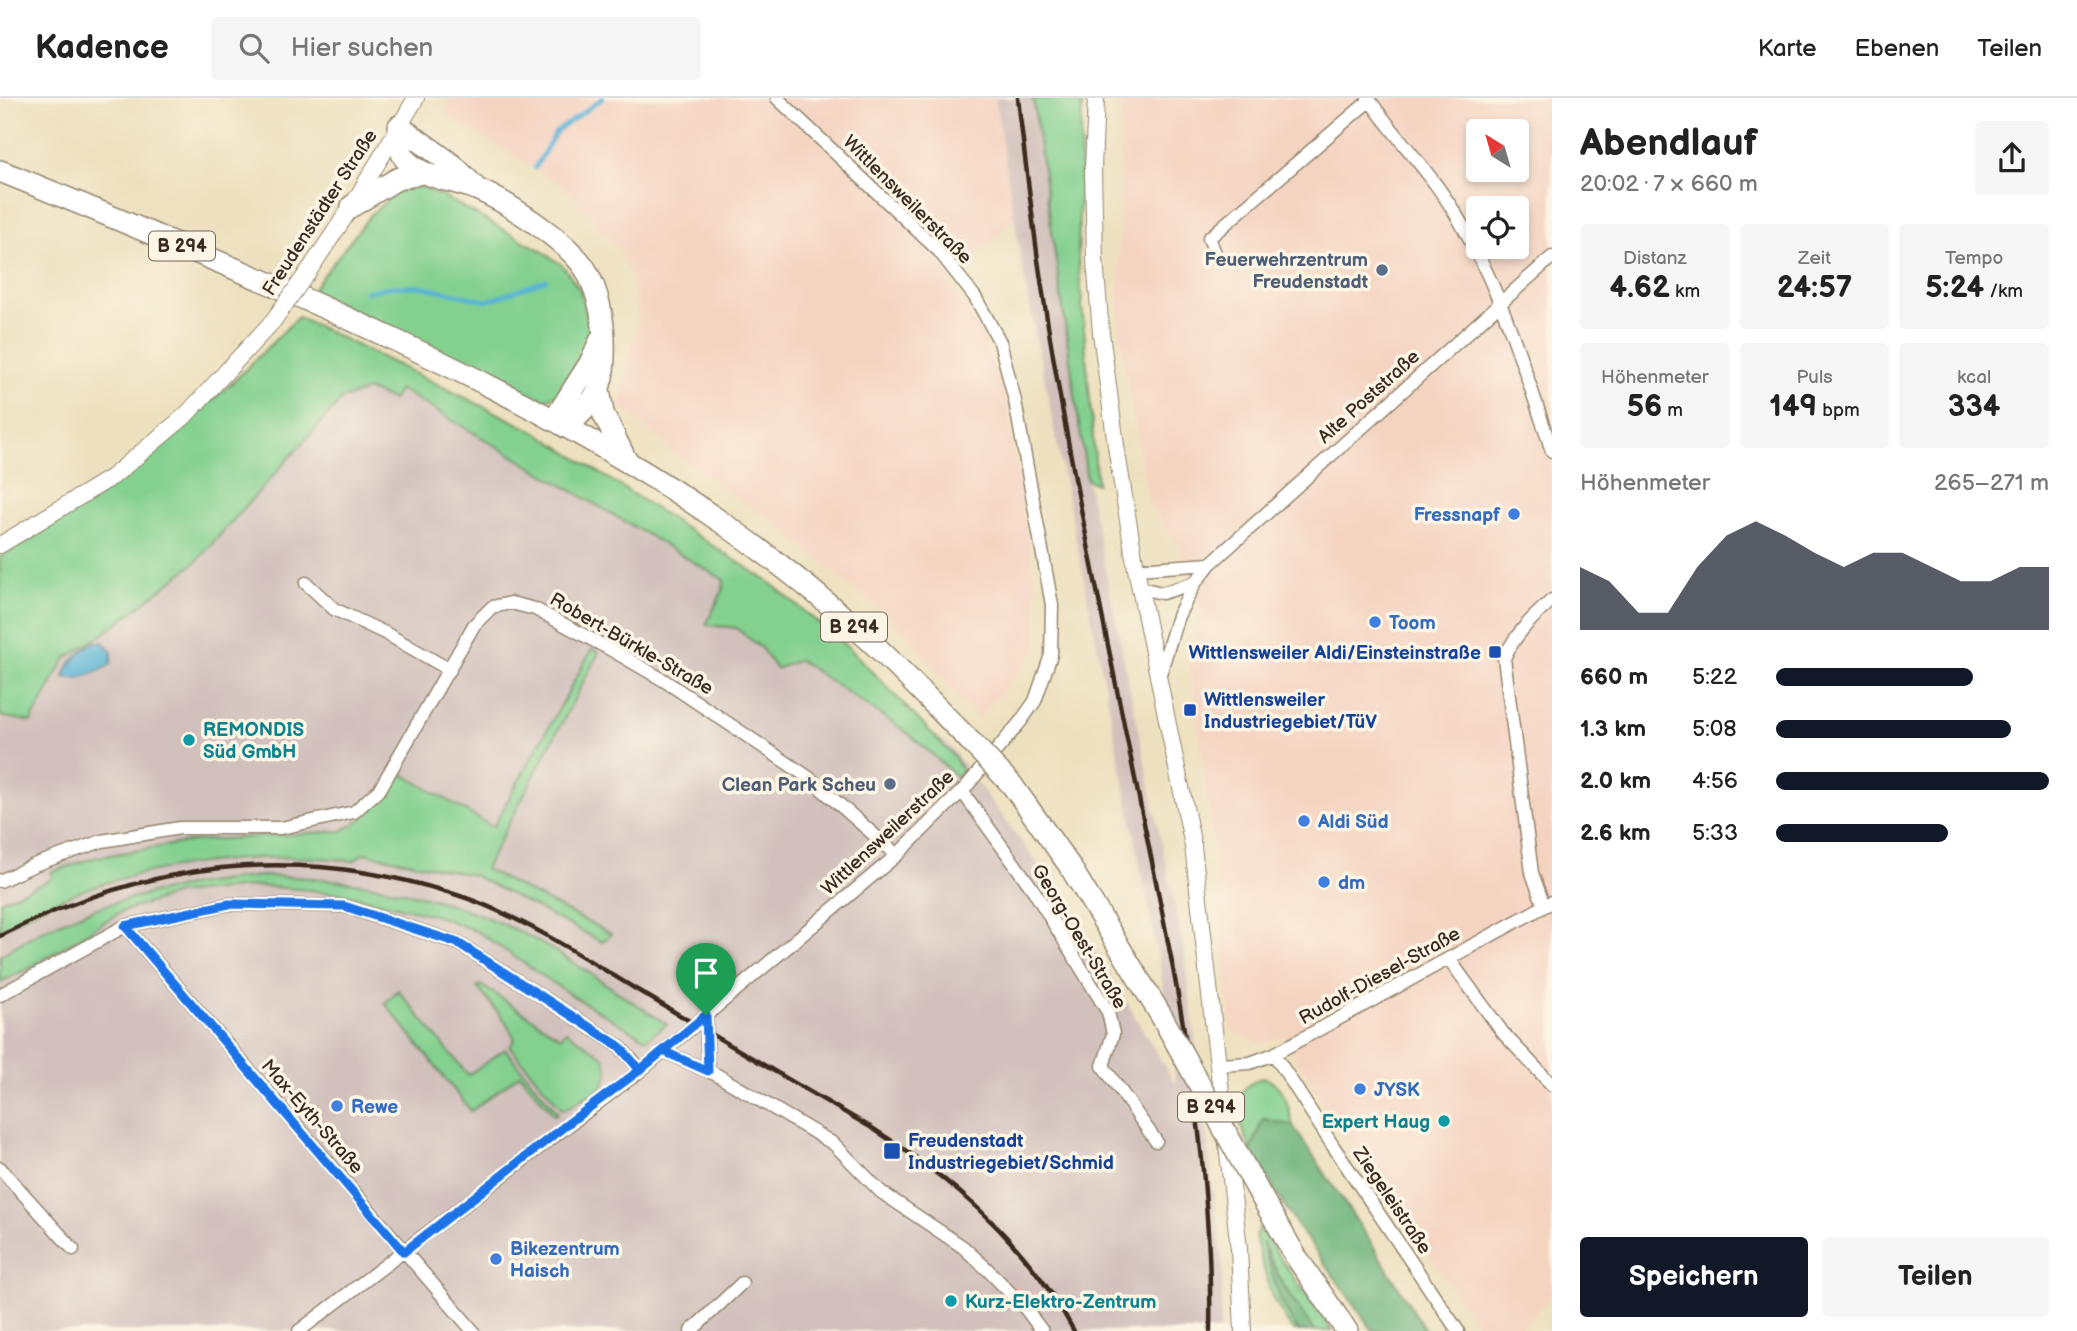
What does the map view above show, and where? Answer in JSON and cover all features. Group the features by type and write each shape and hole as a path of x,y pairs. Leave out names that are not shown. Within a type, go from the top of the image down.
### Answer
{"main road":[{"path":"399,126 399,145 405,159 422,173 477,190 524,216 558,240 586,269 600,302 604,363 599,390 603,413 627,463"},
{"path":"399,126 453,164 477,190"},
{"name":"B 294","path":"0,171 363,324 560,424 724,524 867,637 1012,785 1069,865 1161,1017 1295,1255 1348,1331"},
{"path":"352,206 397,179 422,173"},
{"path":"560,424 603,334"},
{"path":"560,424 589,406 599,390"}],"street":[{"name":"Freudenstädter Straße","path":"0,545 122,468 186,416 273,321 352,206 416,98"},
{"name":"Wittlensweilerstraße","path":"299,1331 640,1070 897,855 962,791 1035,701 1051,655 1052,605 1015,401 1000,342 975,296 939,251 777,98"},
{"path":"1096,98 1093,182 1100,321 1117,453 1136,569 1193,846 1239,1249 1243,1331"},
{"path":"1217,258 1209,238 1369,99 1457,216 1483,262 1501,302 1552,451"},
{"name":"Alte Poststraße","path":"1159,677 1178,616 1195,583 1210,564 1552,257"},
{"path":"1136,569 1210,564"},
{"path":"306,583 334,609 387,634 450,670"},
{"path":"1140,588 1162,593 1195,583"},
{"path":"1548,904 1532,873 1504,657 1513,638 1552,600"},
{"name":"Robert-Bürkle-Straße","path":"0,881 34,865 102,841 180,828 281,828 354,812 380,789 474,625 492,607 511,603 535,609 617,653 737,729 808,777 897,855"},
{"name":"Georg-Oest-Straße","path":"962,791 1034,891 1108,1012 1113,1034 1103,1066 1156,1141"},
{"path":"0,995 125,926 229,904 344,906 458,943 619,1046 640,1070"},
{"name":"Rudolf-Diesel-Straße","path":"1220,1065 1250,1063 1274,1054 1548,904"},
{"name":"Max-Eyth-Straße","path":"125,926 473,1331"},
{"path":"1449,959 1503,1033 1552,1085"},
{"path":"706,1015 708,1071"},
{"path":"663,1051 708,1071 834,1144 881,1192 963,1247 988,1269 1025,1308 1042,1331"},
{"name":"Ziegeleistraße","path":"1274,1054 1458,1331"},
{"path":"0,1168 73,1250"},
{"path":"691,1331 742,1283"}],"shaded area":[{"path":"450,98 995,98 1014,219 947,282 979,327 1005,394 1036,590 1037,650 978,720 901,628 784,530 675,453 620,405 639,318 632,280 618,248 570,191 445,113"},
{"path":"995,98 1033,98 1087,480 1185,957 1223,1268 1220,1331 0,1331 0,571 301,331 753,597 950,746 1069,906 1176,1085 1160,966 1021,260"},
{"path":"1121,98 1552,98 1552,1296 1517,1331 1481,1331 1420,1242 1342,1137 1284,1036 1260,1044 1231,1030 1215,859 1190,663 1200,614 1179,548 1148,502 1119,332"}],"green space":[{"path":"1033,98 1082,98 1078,258 1097,484 1087,480"},
{"path":"423,187 542,251 563,266 580,290 590,330 586,349 563,393 538,402 314,291 314,287 372,213 403,188"},
{"path":"298,317 538,433 769,582 851,650 955,757 963,773 956,776 909,734 799,660 776,669 761,648 736,628 706,625 723,590 724,580 399,389 392,400 368,390 342,399 196,562 109,630 65,659 31,722 0,716 0,557 25,543 137,466 232,383"},
{"path":"592,649 599,652 485,869 611,934 602,942 473,875 364,853 354,861 279,857 162,869 87,889 46,905 0,930 0,901 52,879 51,872 97,857 194,841 341,831 369,813 401,773 493,827"},
{"path":"261,876 364,884 397,890 463,909 544,945 667,1024 646,1039 571,995 478,932 438,916 353,896 259,886 177,894 121,912 28,969 0,982 0,956 61,922 159,891"},
{"path":"481,985 561,1037 566,1031 604,1057 608,1071 603,1087 563,1110 510,1047 515,1039 506,1022 477,987"},
{"path":"398,990 468,1075 505,1049 558,1113 554,1115 520,1074 471,1111 385,1003"},
{"path":"1263,1077 1281,1091 1293,1126 1263,1119 1251,1151 1234,1107 1245,1089"},
{"path":"1263,1119 1293,1126 1426,1331 1373,1331 1292,1218 1251,1151"},
{"path":"1259,1228 1332,1331 1314,1331 1285,1288 1264,1248 1280,1299 1298,1331 1293,1331 1272,1297 1255,1237"},
{"path":"1262,1242 1285,1288 1314,1331 1298,1331 1280,1299"}],"water":[{"path":"95,642 103,642 112,652 111,664 81,677 64,677 76,656"}],"waterway":[{"path":"535,168 556,132 603,98"},
{"path":"366,292 388,287 419,286 487,301 546,280"}],"railway":[{"path":"1018,98 1038,260 1069,446 1186,1041 1205,1185 1210,1331"},
{"path":"0,936 55,911 110,891 165,877 221,868 277,865 334,868 392,877 475,901 568,948 902,1148 959,1192 1011,1242 1034,1270 1074,1331"}],"place":[{"name":"Feuerwehrzentrum Freudenstadt","path":"1382,270"},
{"name":"Fressnapf","path":"1514,514"},
{"name":"Toom","path":"1375,622"},
{"name":"Wittlensweiler Aldi/Einsteinstraße","path":"1495,652"},
{"name":"Wittlensweiler Industriegebiet/TüV","path":"1190,710"},
{"name":"REMONDIS Süd GmbH","path":"189,740"},
{"name":"Clean Park Scheu","path":"890,784"},
{"name":"Aldi Süd","path":"1304,821"},
{"name":"dm","path":"1324,882"},
{"name":"JYSK","path":"1360,1089"},
{"name":"Rewe","path":"337,1106"},
{"name":"Expert Haug","path":"1444,1121"},
{"name":"Freudenstadt Industriegebiet/Schmid","path":"892,1151"},
{"name":"Bikezentrum Haisch","path":"496,1259"},
{"name":"Kurz-Elektro-Zentrum","path":"951,1301"}],"route":[{"path":"706,1015 640,1070 404,1252 125,926 229,904 344,906 458,943 619,1046 640,1070 663,1051 708,1071 706,1015"}]}
